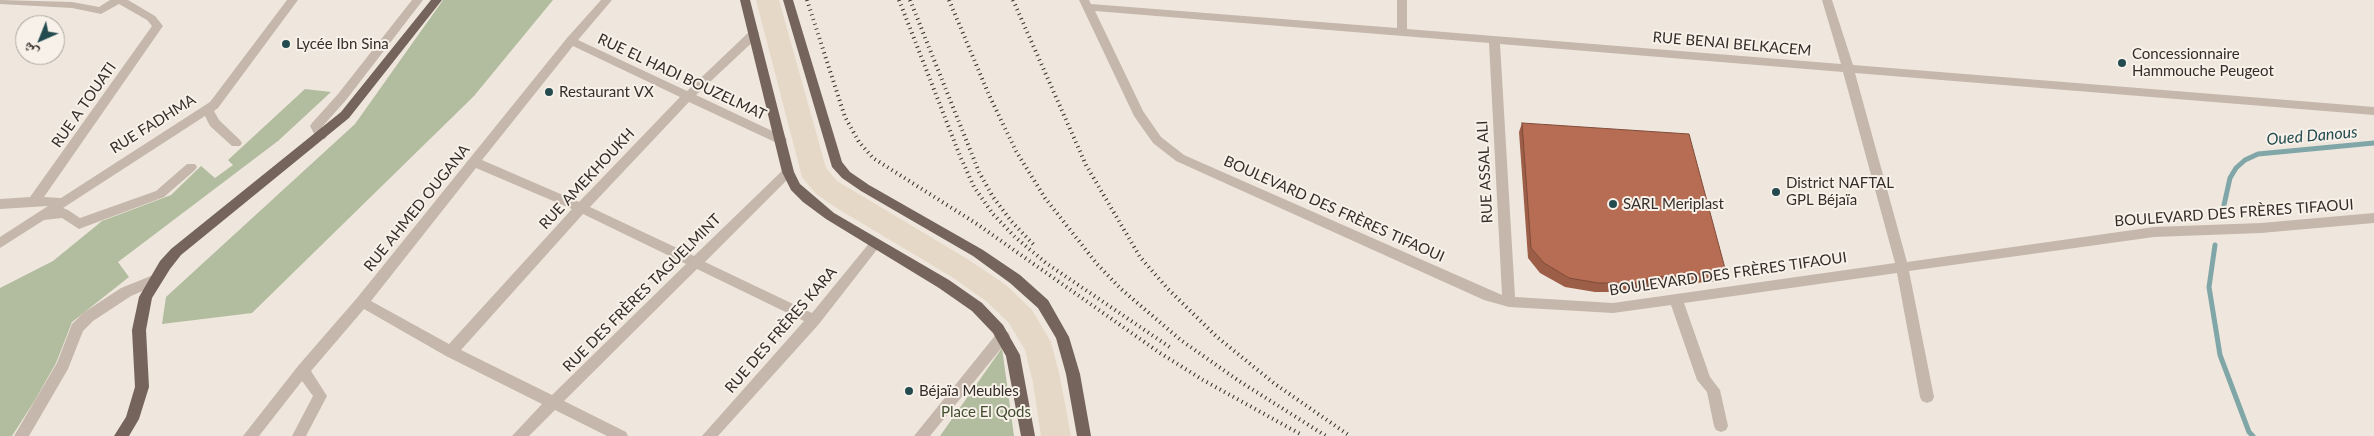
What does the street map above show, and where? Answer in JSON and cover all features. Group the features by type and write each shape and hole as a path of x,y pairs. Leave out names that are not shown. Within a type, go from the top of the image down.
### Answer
{"main road":[{"path":"121,436 132,419 142,387 139,330 146,297 165,264 176,252 346,115 437,0"},
{"path":"745,0 788,172 795,187 807,200 875,244 944,284 977,308 998,329 1013,354 1028,436"},
{"path":"788,0 836,164 846,175 865,188 978,253 1015,279 1043,304 1062,337 1072,374 1084,436"}],"street":[{"path":"0,1 72,5 101,11 119,0"},
{"name":"RUE A TOUATI","path":"34,201 158,26 151,18 119,0"},
{"name":"RUE FADHMA","path":"0,243 60,202 214,105 293,0"},
{"path":"321,136 316,130 316,126 342,97 418,0"},
{"name":"RUE AHMED OUGANA","path":"250,436 303,370 362,302 571,41 607,0"},
{"path":"1402,0 1402,32"},
{"path":"1827,0 1848,68 1902,267 1928,397"},
{"name":"RUE BENAI BELKACEM","path":"1085,3 1494,40 2374,111"},
{"name":"BOULEVARD DES FRÈRES TIFAOUI","path":"1085,3 1138,113 1157,140 1180,158 1489,296 1509,302 1613,308 2154,232 2261,228 2374,218"},
{"name":"RUE AMEKHOUKH","path":"450,352 581,208 688,96 754,34"},
{"name":"RUE ASSAL ALI","path":"1494,40 1509,302"},
{"name":"RUE EL HADI BOUZELMAT","path":"571,41 780,140"},
{"path":"207,109 210,119 236,143"},
{"path":"475,162 581,208 694,264 814,320"},
{"path":"41,216 64,213 79,224 160,194 190,167"},
{"name":"RUE DES FRÈRES TAGUELMINT","path":"519,436 788,172"},
{"path":"0,204 34,201 60,202"},
{"name":"RUE DES FRÈRES KARA","path":"710,436 814,320 875,244"},
{"path":"21,436 63,364 77,328 88,317 126,292 156,279"},
{"path":"1676,299 1704,380 1713,390 1720,426"},
{"path":"362,302 450,352 621,436"},
{"path":"921,436 1003,336"},
{"path":"299,436 320,396 303,370"}],"green space":[{"path":"443,0 553,0 474,96 252,313 162,324 166,297 355,124"},
{"path":"305,89 331,92 278,141 118,262 129,277 72,322 56,363 35,400 12,436 0,436 0,288 53,261 102,221 171,195 201,166 215,178 233,165 228,160"},
{"name":"Place El Qods","path":"1002,348 1014,436 940,436"}],"shaded area":[{"path":"756,0 779,0 826,168 837,181 969,260 1006,285 1032,310 1051,342 1060,377 1071,436 1041,436 1033,383 1025,350 1009,323 986,301 952,277 816,194 802,177"}],"building":[{"name":"SARL Meriplast","path":"1522,123 1689,134 1726,272 1655,277 1634,283 1598,283 1569,278 1544,263 1531,248"}],"waterway":[{"name":"Oued Danous","path":"2224,205 2230,178 2236,168 2245,160 2258,154 2374,143"},
{"name":"Oued Danous","path":"2215,245 2209,287 2220,355 2249,432 2253,436"}],"railway":[{"path":"807,0 845,117 859,142 873,158 977,224 1160,353 1203,380 1302,435"},
{"path":"899,0 960,156 974,187 993,214 1015,237 1046,263 1171,348"},
{"path":"910,0 979,172 993,197 1011,221 1034,245"},
{"path":"949,0 989,95 1016,151 1045,198 1097,264 1121,289 1182,341 1239,381 1326,436"},
{"path":"1013,0 1086,165 1140,257 1168,289 1217,337 1275,384 1350,436"}],"place":[{"name":"Lycée Ibn Sina","path":"286,44"},
{"name":"Concessionnaire Hammouche Peugeot","path":"2122,63"},
{"name":"Restaurant VX","path":"549,92"},
{"name":"District NAFTAL GPL Béjaïa","path":"1776,192"},
{"name":"SARL Meriplast","path":"1613,204"},
{"name":"Béjaïa Meubles","path":"909,391"}]}
